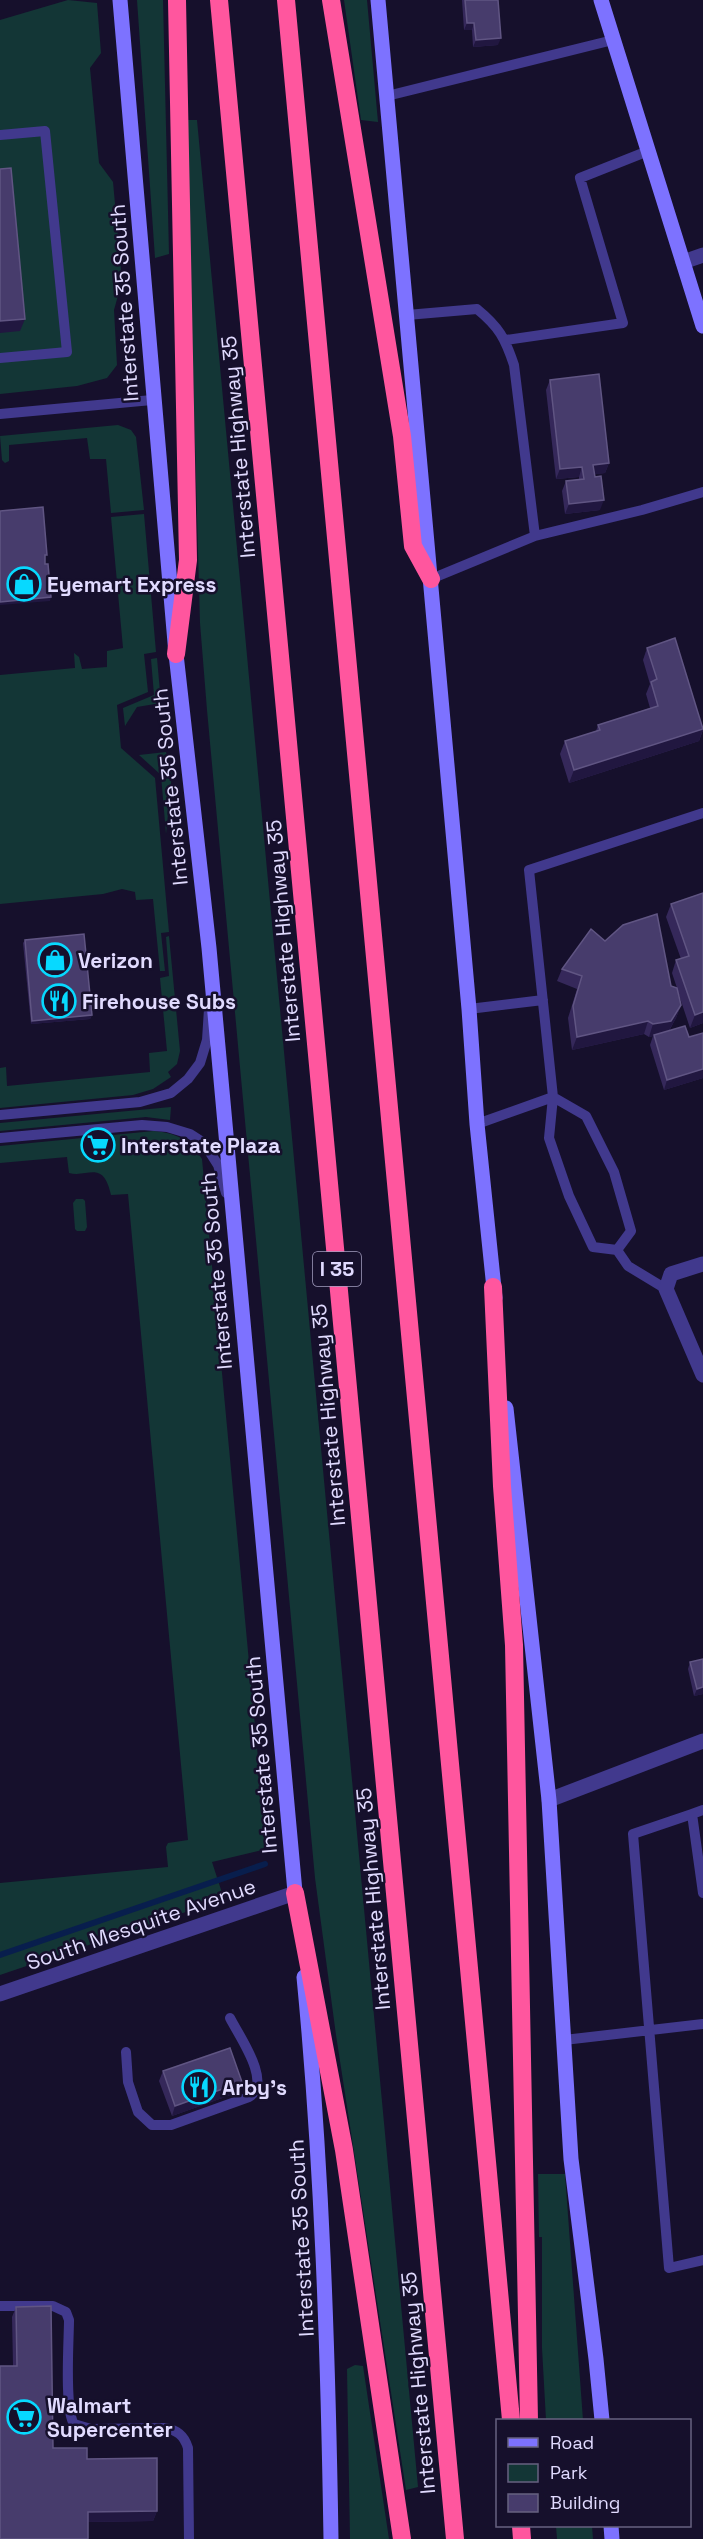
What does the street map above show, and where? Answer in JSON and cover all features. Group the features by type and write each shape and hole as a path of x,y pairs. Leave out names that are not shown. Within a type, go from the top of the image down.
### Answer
{"highway":[{"path":"176,654 188,560 177,0"},
{"name":"Interstate Highway 35","path":"219,0 455,2539"},
{"path":"286,0 511,2419"},
{"path":"331,0 402,436 413,546 431,579"},
{"path":"494,1287 502,1486 514,1645 529,2419"},
{"path":"296,1893 344,2150 402,2539"}],"main road":[{"name":"Interstate 35 South","path":"120,0 132,121 152,400 176,654 209,948 314,2078 328,2342 331,2539"},
{"path":"378,0 469,1009 477,1124 549,1800 571,2159 602,2419"},
{"path":"601,0 703,326"}],"street":[{"path":"683,262 703,255"},
{"path":"703,1263 671,1274 666,1289 703,1375"},
{"path":"549,1800 703,1741"},
{"name":"South Mesquite Avenue","path":"0,1995 296,1893"}],"lane":[{"path":"387,96 613,40"},
{"path":"0,135 45,131 67,352 0,358"},
{"path":"506,340 622,323 579,178 648,152"},
{"path":"406,315 477,309 494,323 506,340 514,365 535,536"},
{"path":"0,414 152,400"},
{"path":"431,579 535,536 642,510 703,492"},
{"path":"666,1289 628,1266 617,1250 593,1247 569,1196 549,1138 554,1097 529,870 703,813"},
{"path":"0,1115 140,1102 159,1098 176,1090 195,1071 204,1052 209,1004 209,948"},
{"path":"469,1009 543,1000"},
{"path":"477,1124 554,1097"},
{"path":"554,1097 586,1116 614,1172 631,1231 617,1250"},
{"path":"0,1138 153,1125 190,1134 204,1143 218,1165 234,1230"},
{"path":"703,1810 633,1834 669,2268 703,2260"},
{"path":"692,1814 703,1893"},
{"path":"126,2052 128,2082 138,2112 153,2125 171,2125 249,2097 256,2092 259,2084 258,2076 230,2018"},
{"path":"564,2040 703,2024"},
{"path":"0,2306 53,2306 66,2312 69,2320 69,2405 74,2424 91,2429 173,2429 185,2440 188,2457 189,2539"}],"green space":[{"path":"68,0 97,3 101,53 90,68 99,163 113,182 122,281 114,310 117,365 107,378 77,386 0,394 0,20"},
{"path":"137,0 163,0 169,254 155,258"},
{"path":"344,0 367,0 378,122 361,120"},
{"path":"186,120 197,120 418,2487 406,2490 336,2035 315,1878 200,623"},
{"path":"118,425 131,430 136,437 144,510 111,513 106,459 90,459 87,438 9,445 9,461 5,463 2,460 0,436"},
{"path":"144,514 156,652 144,654 148,692 117,705 121,748 155,778 169,932 161,933 165,971 160,971 153,899 136,900 135,892 122,889 103,894 0,904 0,675 75,668 74,653 79,657 82,669 107,667 107,651 123,648 111,517"},
{"path":"157,658 161,703 137,707 125,726 123,708 154,695 151,659"},
{"path":"166,752 172,773 166,834 161,775 139,755"},
{"path":"169,936 180,1051 177,1064 168,1072 171,1077 153,1089 133,1095 0,1108 0,1068 6,1067 7,1086 150,1072 149,1053 167,1051 160,978 169,976 166,937"},
{"path":"171,1107 170,1120 146,1117 0,1131 0,1123"},
{"path":"154,1131 182,1139 193,1147 202,1159 266,1844 262,1850 212,1862 224,1899 0,1975 0,1883 168,1867 166,1847 168,1843 188,1840 128,1194 111,1195 104,1177 94,1172 69,1173 67,1157 0,1163 0,1146"},
{"path":"76,1199 85,1201 87,1227 85,1231 75,1229 73,1203"},
{"path":"538,2174 565,2174 583,2419 546,2419 542,2348 542,2237 539,2237"},
{"path":"355,2365 363,2366 389,2539 350,2539 347,2369"},
{"path":"556,2527 592,2527 593,2539 557,2539"}],"building":[{"path":"465,0 498,0 501,38 476,40 474,23 467,23"},
{"path":"11,168 25,319 0,321 0,169"},
{"path":"599,374 609,463 593,465 595,477 601,476 604,500 569,504 566,481 584,479 582,467 560,469 550,380"},
{"path":"43,507 47,555 45,555 45,564 48,564 51,597 0,602 0,511"},
{"path":"675,638 703,729 574,770 565,741 600,730 598,725 658,706 651,682 657,679 647,648"},
{"path":"703,893 703,1012 695,1015 676,960 689,956 671,904"},
{"path":"657,914 671,986 677,988 681,1005 671,1021 653,1024 648,1021 577,1037 573,1006 582,976 562,969 591,929 605,941 623,925"},
{"path":"84,934 92,1015 32,1021 25,940"},
{"path":"685,1026 689,1037 703,1033 703,1069 667,1080 654,1035"},
{"path":"703,1659 703,1687 697,1689 690,1662"},
{"name":"Arby's","path":"230,2048 242,2082 175,2106 163,2071"},
{"name":"Walmart Supercenter","path":"51,2306 53,2448 87,2448 87,2459 157,2458 157,2511 88,2512 88,2539 0,2539 0,2366 17,2366 16,2307"}],"waterway":[{"path":"0,1955 265,1864"}],"place":[{"name":"Eyemart Express","path":"24,584"},
{"name":"Verizon","path":"55,960"},
{"name":"Firehouse Subs","path":"59,1001"},
{"name":"Interstate Plaza","path":"98,1145"},
{"name":"Arby's","path":"199,2087"},
{"name":"Walmart Supercenter","path":"24,2417"}]}
